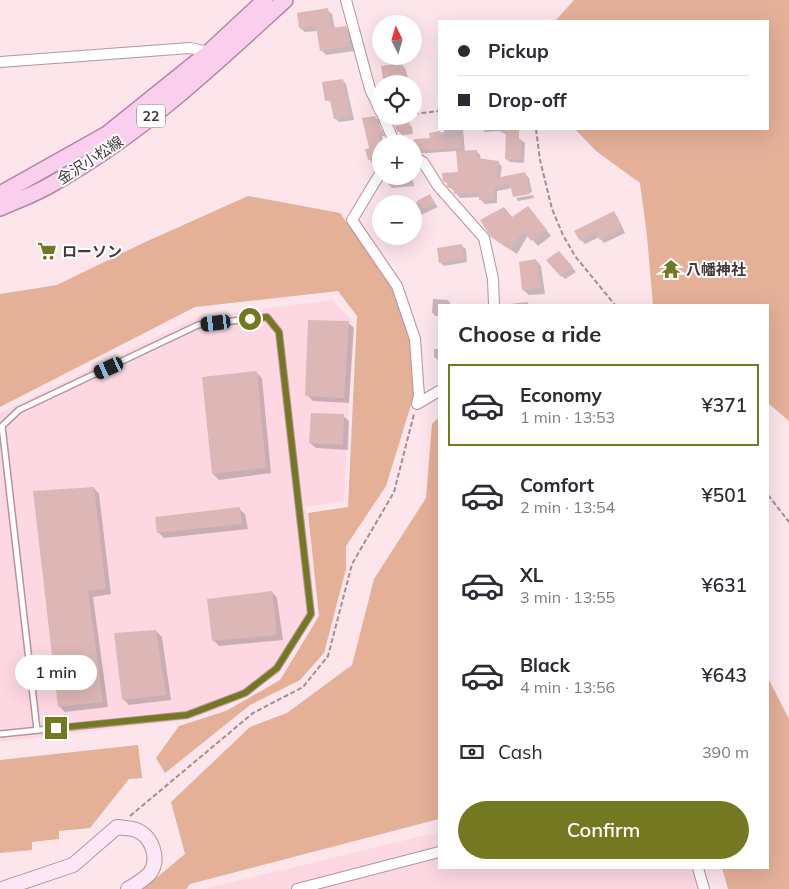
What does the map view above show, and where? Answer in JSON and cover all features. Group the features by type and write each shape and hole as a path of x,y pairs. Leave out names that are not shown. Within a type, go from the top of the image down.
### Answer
{"main road":[{"name":"金沢小松線","path":"0,194 107,134 210,52 265,0"},
{"name":"金沢小松線","path":"0,208 51,185 120,142 212,67 285,0"}],"street":[{"path":"346,0 372,94"},
{"path":"0,62 190,48 210,52"},
{"path":"422,162 438,186 484,238 494,279 494,304"},
{"path":"373,185 352,220 397,286 415,339 419,396 417,404 438,392"},
{"path":"2,889 73,865 117,827 137,830 152,845 154,862 151,872 128,889"},
{"path":"297,889 438,852"},
{"path":"698,869 704,889"}],"lane":[{"path":"0,734 187,715 245,693 277,668 311,614 279,332 267,317 198,325 19,410 2,426 38,730"}],"path":[{"path":"422,113 438,111"},
{"path":"536,130 540,160 552,209 563,235 575,256 614,304"},
{"path":"769,496 789,522"}],"shaded area":[{"path":"574,0 789,0 789,421 769,404 769,304 653,304 640,183 596,151 576,130 769,130 769,20 556,20"},
{"path":"248,196 340,213 392,287 410,340 414,395 386,486 346,546 346,569 324,653 300,680 250,705 165,773 156,758 179,726 226,711 280,680 319,616 308,513 348,507 357,316 338,291 195,307 0,407 0,294 57,285 141,244"},
{"path":"333,300 353,322 344,501 306,507 315,615 278,675 220,709 186,720 0,742 0,413 198,317"},
{"path":"438,418 438,819 190,884 186,889 143,889 185,854 171,802 250,727 287,713 352,665 374,579 426,498 432,424"},
{"path":"769,680 789,719 789,889 728,889 722,869 769,869"},
{"path":"138,745 142,778 129,779 90,828 59,831 59,839 32,842 32,850 0,853 0,760"},
{"path":"438,832 438,869 703,869 709,889 204,889"}],"building":[{"path":"328,8 332,28 346,26 350,46 320,51 316,26 299,28 297,13"},
{"path":"402,65 405,75 382,75 381,66"},
{"path":"343,79 351,116 334,119 330,100 325,101 322,82"},
{"path":"372,116 372,125 379,125 383,133 372,135 372,159 368,160 365,149 369,148 362,118"},
{"path":"395,125 409,125 410,131 397,132"},
{"path":"506,130 519,130 521,160 505,159"},
{"path":"440,131 441,139 461,137 462,148 422,150 422,138 430,138 429,133"},
{"path":"477,150 477,158 499,161 496,178 525,172 530,194 513,197 510,184 493,187 494,199 479,200 479,193 454,194 454,188 449,188 446,185 453,181 443,182 442,173 458,172 456,151"},
{"path":"430,194 435,203 423,210 422,198"},
{"path":"528,206 547,230 531,241 523,230 511,250 491,237 480,220 504,207 512,217"},
{"path":"614,211 622,229 600,240 596,233 580,241 574,231"},
{"path":"462,244 464,259 439,263 437,248"},
{"path":"559,251 573,267 561,277 546,260"},
{"path":"536,259 540,288 522,290 519,262"},
{"path":"308,320 349,321 344,398 305,396"},
{"path":"257,371 266,468 212,474 202,377"},
{"path":"311,413 344,414 343,445 309,443"},
{"path":"94,487 106,589 88,591 103,702 58,707 33,491"},
{"path":"240,507 242,524 157,533 155,517"},
{"path":"272,591 277,635 212,641 207,599"},
{"path":"156,630 166,695 122,700 114,633"}],"place":[{"name":"ローソン","path":"47,251"},
{"name":"八幡神社","path":"671,269"}],"route":[{"path":"56,728 187,715 245,693 277,668 311,614 279,332 267,317 250,319"}]}
